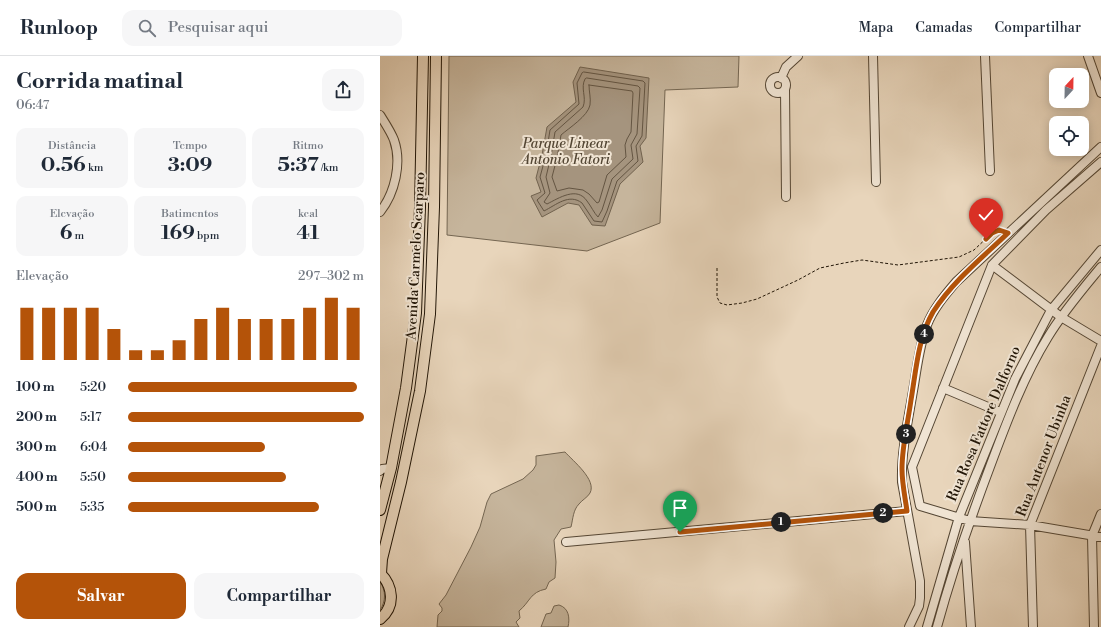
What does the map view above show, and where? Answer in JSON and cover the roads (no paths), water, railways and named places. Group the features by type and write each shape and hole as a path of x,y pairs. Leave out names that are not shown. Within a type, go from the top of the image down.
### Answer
{"main road":[{"name":"Avenida Carmelo Scarparo","path":"380,510 391,468 406,388 416,313 420,207 422,56"},
{"name":"Avenida Carmelo Scarparo","path":"380,573 382,558 401,482 420,391 430,314 434,207 436,56"},
{"path":"380,573 387,581 391,590 391,600 388,610 380,619"}],"street":[{"path":"781,78 786,67 798,56"},
{"path":"874,56 876,182"},
{"path":"985,56 990,171"},
{"path":"1088,56 1101,93"},
{"path":"785,89 776,93 770,87 772,80 776,77 781,78 786,84 786,196"},
{"path":"380,115 394,139 397,161 395,181 380,212"},
{"path":"908,627 919,606 920,581 902,482 902,468 919,354 927,324 945,295 956,282 1101,147"},
{"path":"1101,162 1046,210 992,265 912,466 920,506 970,521 1030,525 1101,537"},
{"name":"Rua Rosa Fattore Dalforno","path":"927,627 959,517 1000,412 1015,379 1051,310 1101,250"},
{"path":"992,265 1061,317 1101,341"},
{"name":"Rua Rosa Fattore Dalforno","path":"937,627 970,521 1019,395 1035,361 1061,317 1101,267"},
{"name":"Rua Antenor Ubinha","path":"1033,627 1030,525 1101,346"},
{"path":"943,388 1000,412"},
{"path":"380,471 391,468"},
{"path":"566,542 907,511"},
{"path":"1094,627 1092,536 1101,514"},
{"path":"965,537 971,627"},
{"path":"933,605 942,608"}],"water":[{"path":"580,67 649,78 646,138 640,146 643,162 620,184 605,226 592,225 579,205 568,203 542,217 531,196 541,192 536,178 547,127 576,102 573,82"}],"park label":[{"name":"Parque Linear Antonio Fatori","path":"566,152"}]}
